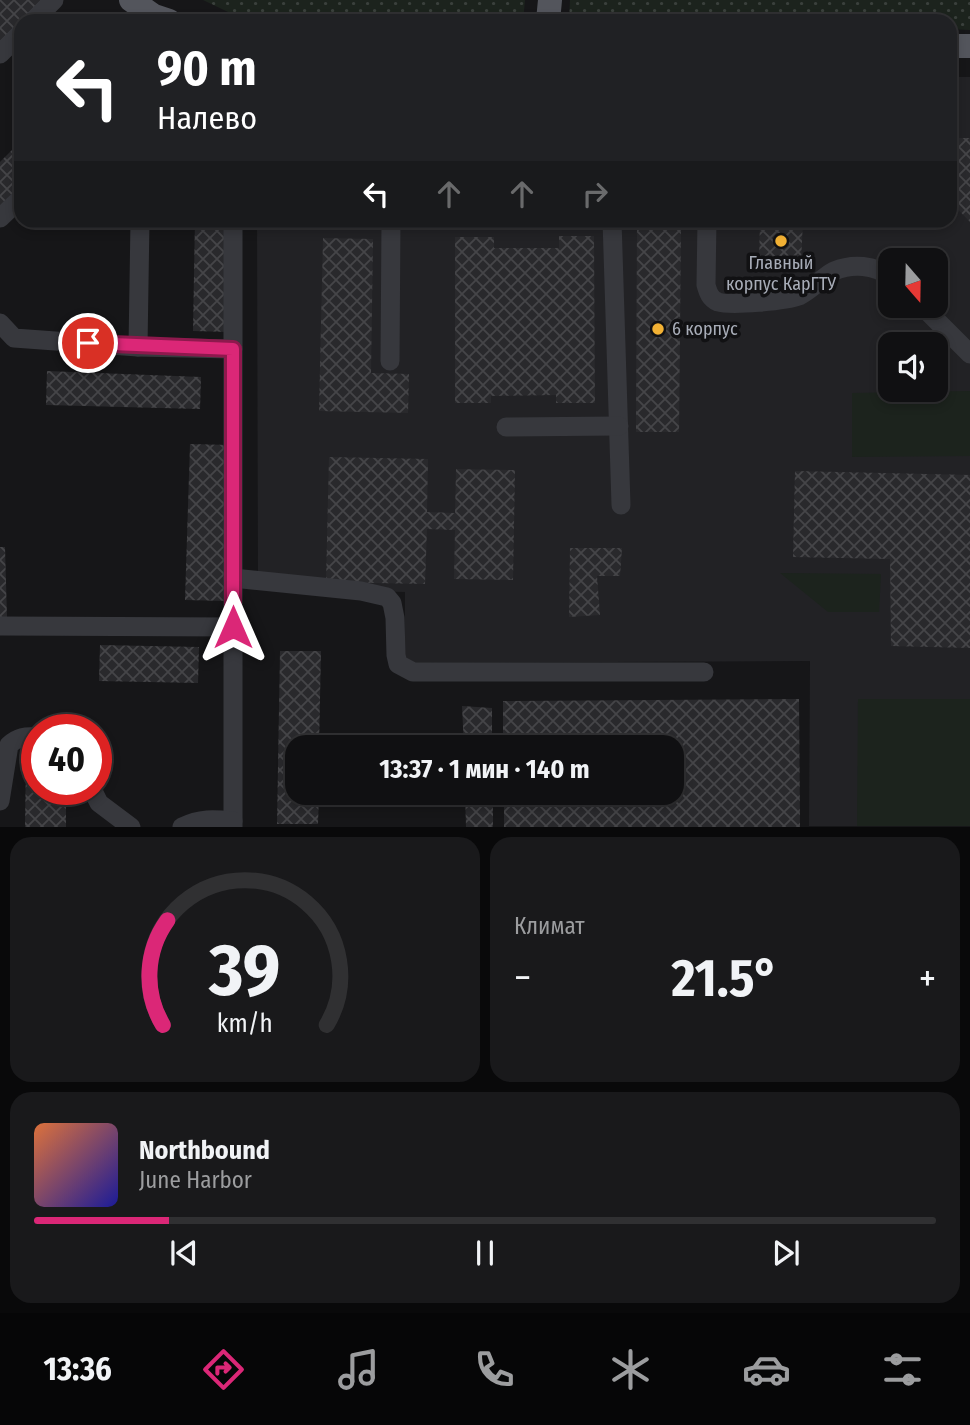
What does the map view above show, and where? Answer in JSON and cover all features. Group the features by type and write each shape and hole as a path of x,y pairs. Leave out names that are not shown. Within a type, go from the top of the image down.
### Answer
{"main road":[{"path":"131,0 152,14"}],"street":[{"path":"40,14 54,0"},
{"path":"0,54 14,40"},
{"path":"0,218 14,205"},
{"path":"138,347 141,228"},
{"path":"183,827 194,821 210,819 233,824 233,228"},
{"path":"390,361 391,228"},
{"path":"612,228 621,505"},
{"path":"707,228 706,285 709,296 718,302 778,302 800,295 835,271 856,265 878,269"},
{"path":"934,318 970,354"},
{"path":"0,323 14,338 138,347 233,349"},
{"path":"506,427 619,426"},
{"path":"233,578 361,591 387,597 392,603 395,618 398,664 413,672 704,672"},
{"path":"0,626 233,627"},
{"path":"0,801 9,744 21,737"},
{"path":"102,805 131,827"}],"shaded area":[{"path":"203,0 525,0 524,14 232,14"},
{"path":"570,0 970,0 970,30 957,29 957,14 569,14"},
{"path":"957,77 970,77 970,826 809,826 810,661 405,663 405,592 258,589 257,228 957,228"},
{"path":"948,391 970,391 970,456 852,457 852,393 878,393 878,402 948,402"},
{"path":"780,573 881,574 879,612 828,612"},
{"path":"858,699 970,699 970,826 857,826"}],"building":[{"path":"0,0 45,0 31,14 14,14 14,31 0,45"},
{"path":"957,138 970,138 970,222 957,208"},
{"path":"14,148 14,199 0,213 0,162"},
{"path":"195,228 230,228 229,332 193,331"},
{"name":"6 корпус","path":"637,228 681,228 679,432 636,432"},
{"name":"Главный корпус КарГТУ","path":"760,228 803,228 801,263 759,261"},
{"path":"559,236 594,236 595,403 556,403 556,395 491,396 491,403 455,403 455,237 494,237 494,248 559,248"},
{"path":"323,238 373,239 371,373 409,374 408,413 319,411"},
{"path":"47,371 201,377 200,409 46,405"},
{"path":"190,444 230,445 225,601 185,600"},
{"path":"329,457 428,459 427,512 455,513 456,469 515,470 513,580 454,579 455,530 427,529 425,584 326,582"},
{"path":"795,471 970,475 970,648 891,646 890,559 793,557"},
{"path":"0,547 5,547 7,617 0,617"},
{"path":"570,548 622,548 620,576 597,576 600,615 569,617"},
{"path":"100,645 199,647 198,683 99,681"},
{"path":"280,651 321,651 319,735 285,735 285,805 319,805 318,824 277,824"},
{"path":"799,699 800,827 504,827 504,805 684,805 684,735 503,735 503,701"},
{"path":"462,706 492,708 492,735 463,735"},
{"path":"25,805 66,805 66,827 25,827"},
{"path":"465,805 493,805 493,827 466,827"}],"place":[{"name":"Главный корпус КарГТУ","path":"781,241"},
{"name":"6 корпус","path":"658,329"}],"route":[{"path":"88,343 233,349 233,627"}]}
